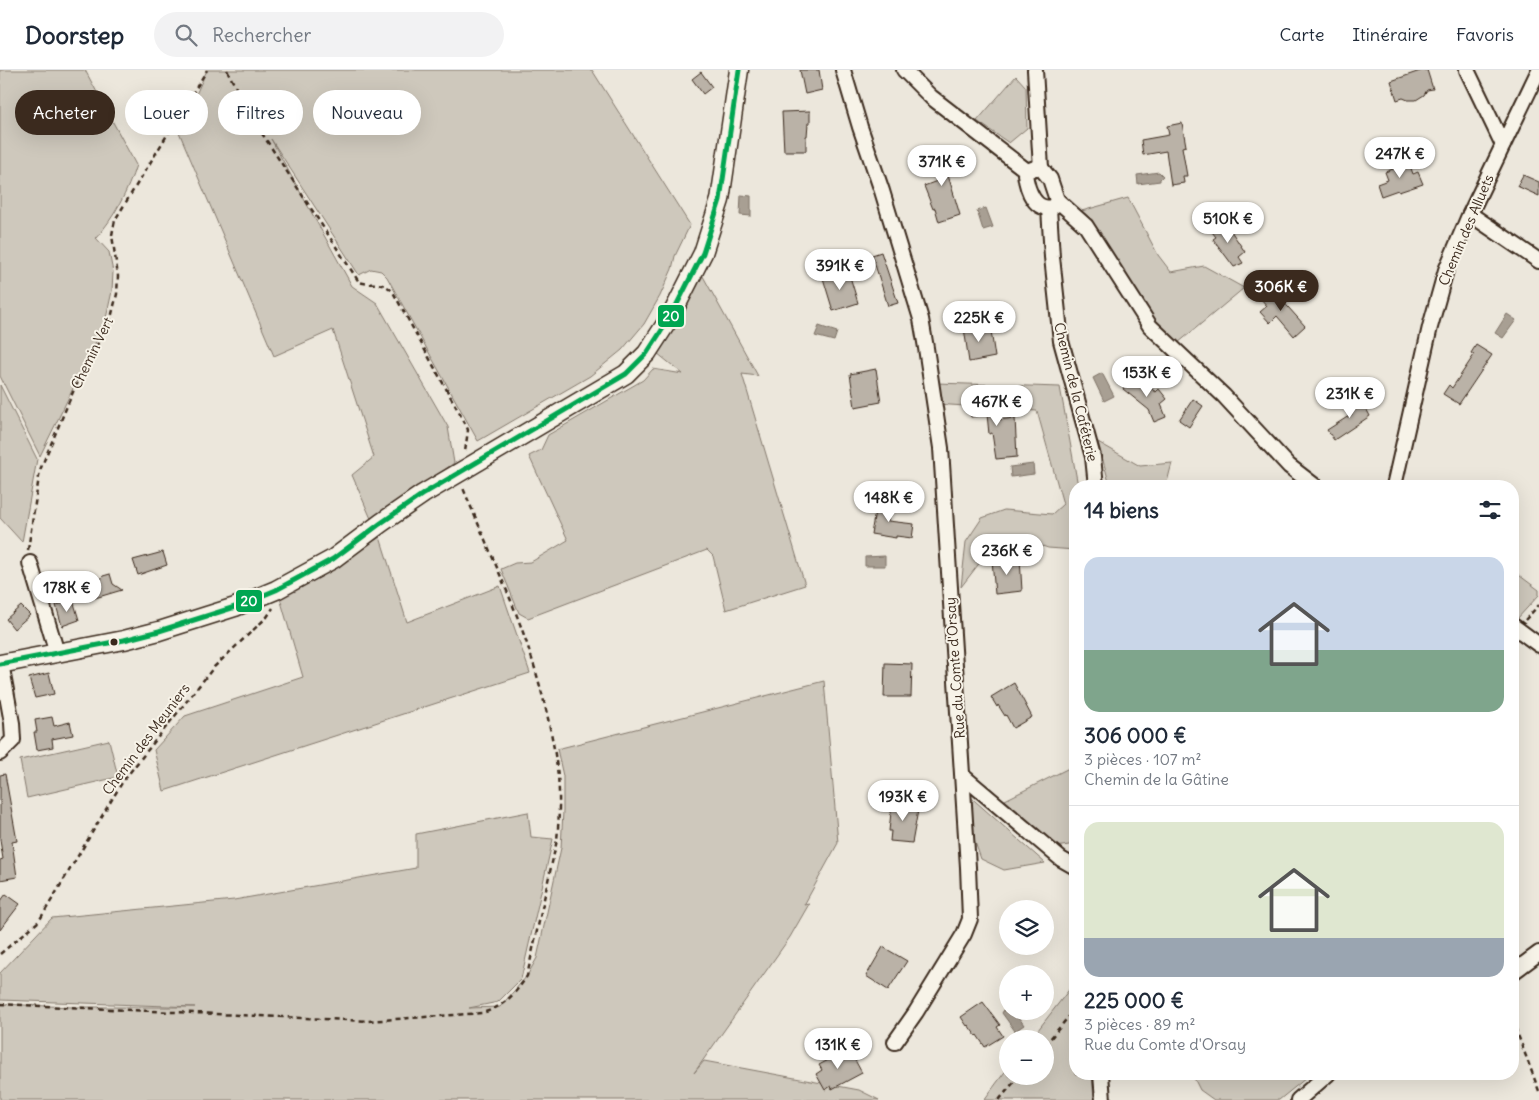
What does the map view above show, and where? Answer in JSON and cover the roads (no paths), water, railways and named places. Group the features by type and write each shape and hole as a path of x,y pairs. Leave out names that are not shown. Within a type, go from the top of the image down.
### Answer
{"street":[{"path":"0,752 13,740 6,724 1,663 124,640 159,631 235,607 276,590 333,559 402,508 458,473 626,374 647,353 671,316 703,253 720,200 739,70"},
{"name":"Rue du Comte d'Orsay","path":"842,70 882,191 921,319 926,348 941,448 963,776 970,919 959,942 916,1012 895,1042"},
{"path":"904,70 931,97 1034,170 1050,179 1053,204 1086,226 1150,326 1224,396 1290,466 1308,480"},
{"path":"1034,170 1035,70"},
{"path":"1467,70 1503,145"},
{"name":"Chemin des Alluets","path":"1395,480 1446,270 1470,214 1539,70"},
{"path":"1034,170 1025,174 1026,183 1036,202 1043,207 1053,204"},
{"name":"Chemin de la Caféterie","path":"1053,204 1056,293 1061,341 1091,449 1095,480"},
{"path":"1470,214 1539,262"},
{"path":"30,563 56,653"},
{"path":"1519,630 1539,645"},
{"path":"963,776 1061,859 1069,864"},
{"path":"1519,968 1539,953"},
{"path":"1101,1080 1103,1100"},
{"path":"1298,1100 1321,1080"}]}
